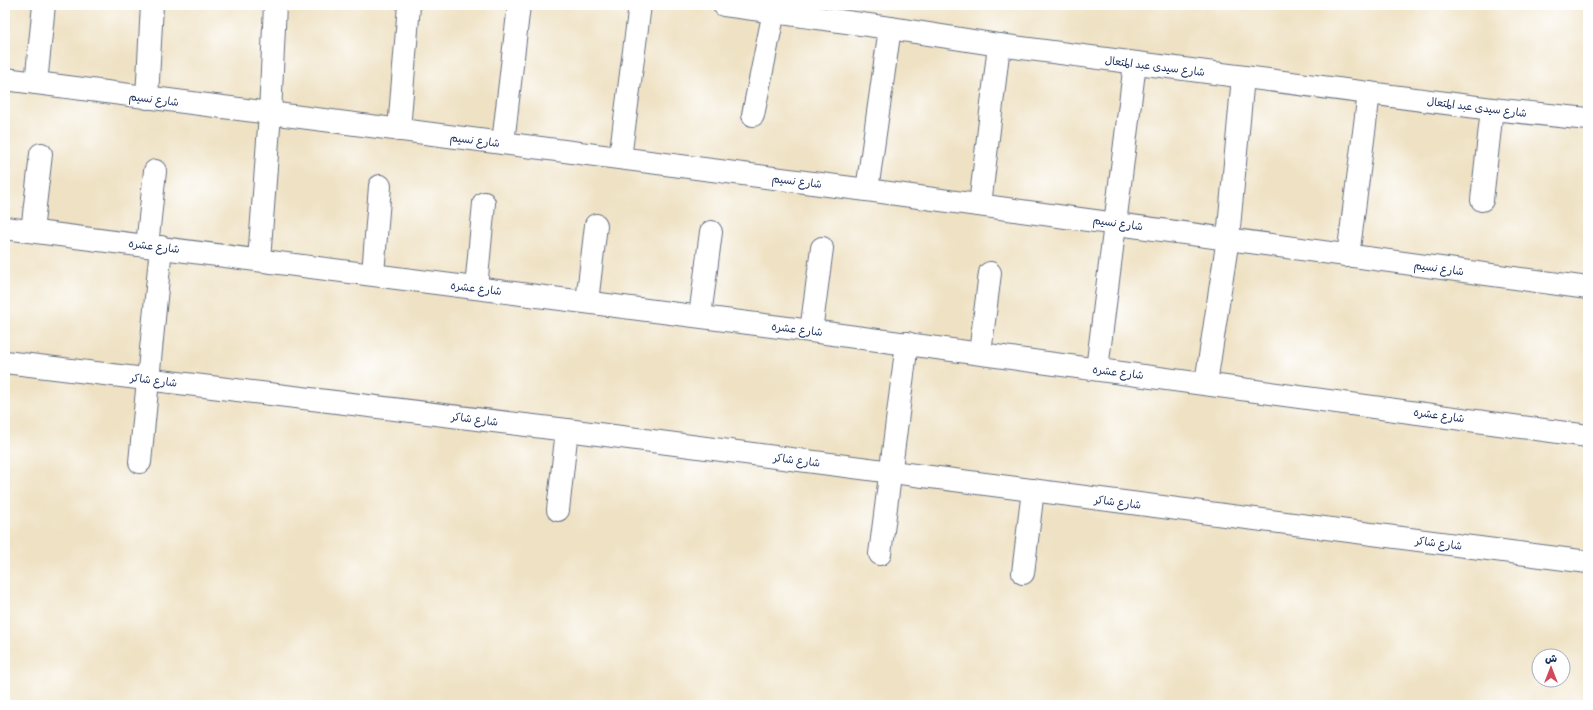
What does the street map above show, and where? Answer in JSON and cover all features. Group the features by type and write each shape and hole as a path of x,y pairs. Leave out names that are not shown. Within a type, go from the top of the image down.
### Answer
{"street":[{"path":"36,83 44,5"},
{"path":"147,98 152,5"},
{"path":"259,260 270,114 275,5"},
{"path":"399,130 409,5"},
{"path":"503,143 519,5"},
{"path":"620,158 640,5"},
{"name":"شارع سيدى عبد المتعال","path":"724,5 774,11 999,45 1492,109 1588,119"},
{"path":"753,114 774,11"},
{"path":"867,190 890,28"},
{"path":"980,205 999,45"},
{"path":"1097,369 1136,63"},
{"path":"1206,383 1228,238 1243,77"},
{"name":"شارع نسيم","path":"5,79 867,190 1588,288"},
{"path":"1348,256 1369,93"},
{"path":"1482,200 1492,109"},
{"path":"32,231 41,154"},
{"path":"140,462 148,380 154,246 154,171"},
{"path":"373,274 380,186"},
{"path":"476,288 484,203"},
{"path":"587,302 596,225"},
{"name":"شارع عشره","path":"5,228 907,343 1588,436"},
{"path":"700,316 711,232"},
{"path":"811,331 822,248"},
{"path":"980,353 990,273"},
{"path":"880,554 907,343"},
{"name":"شارع شاكر","path":"5,362 567,430 1588,562"},
{"path":"558,510 567,430"},
{"path":"1023,573 1033,490"}]}
